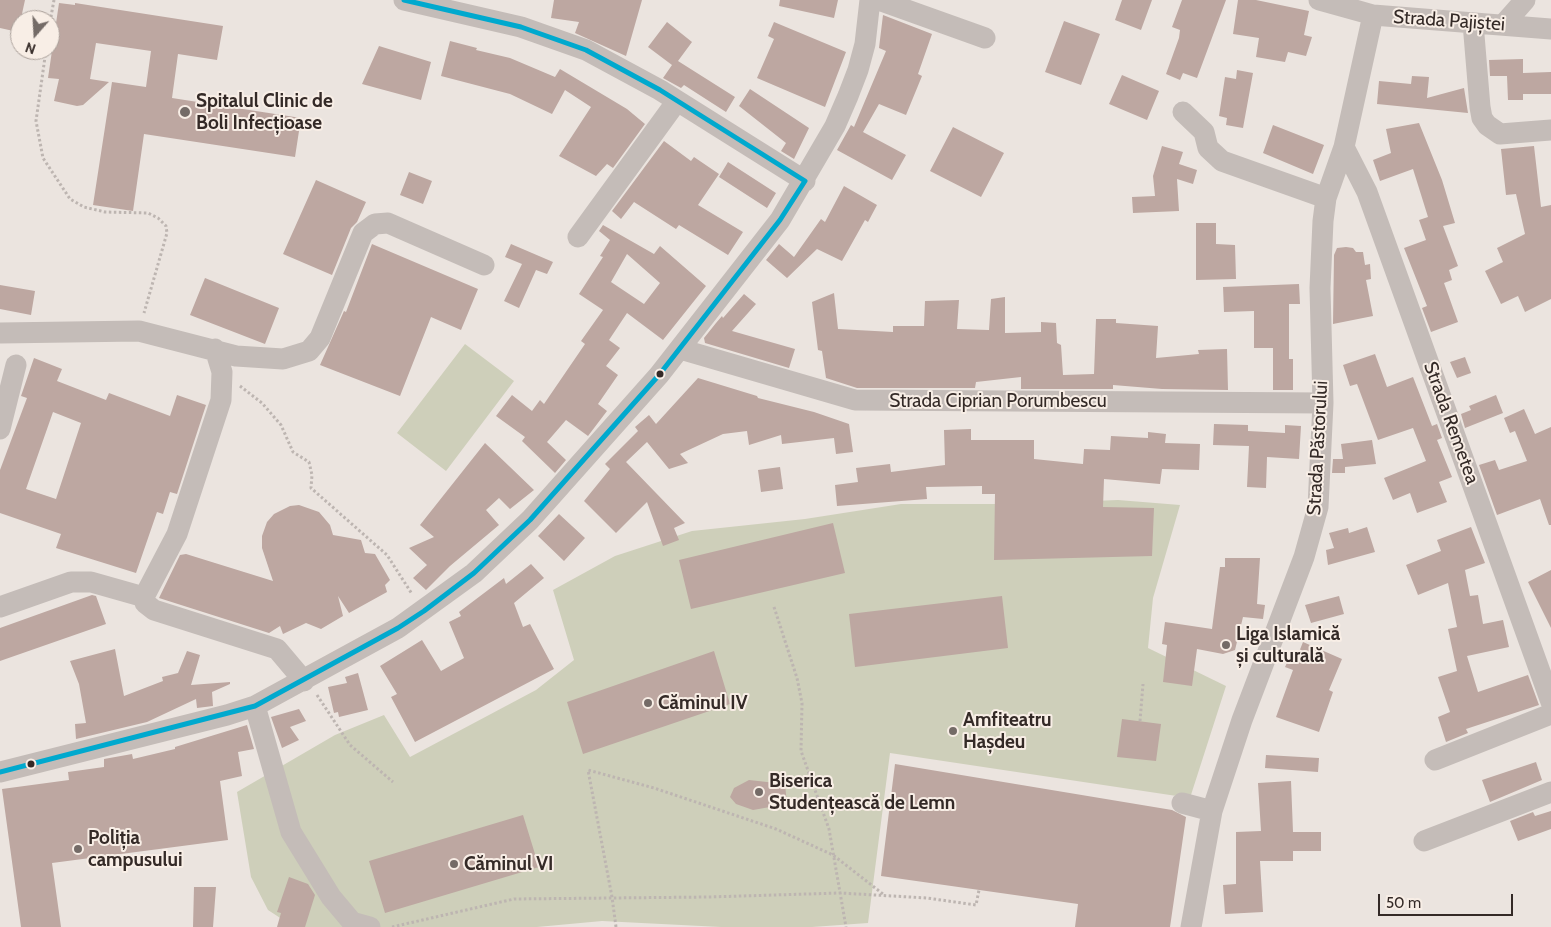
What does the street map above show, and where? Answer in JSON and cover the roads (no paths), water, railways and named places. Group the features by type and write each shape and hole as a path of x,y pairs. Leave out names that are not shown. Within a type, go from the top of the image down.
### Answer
{"street":[{"path":"404,0 521,26 586,50 624,69 678,101 805,181"},
{"path":"0,772 227,715 255,706 304,681 398,628 474,573 530,520 680,349 780,220 805,181 835,126 858,70 865,44 870,0"},
{"path":"879,0 985,38"},
{"name":"Strada Pajiștei","path":"1319,0 1373,15 1398,8 1473,23 1551,29"},
{"path":"1503,25 1525,0"},
{"name":"Strada Păstorului","path":"1191,927 1212,811 1242,720 1314,527 1320,488 1323,403 1320,288 1322,221 1326,198 1344,147 1373,15"},
{"path":"1473,23 1480,107 1482,118 1487,125 1500,134 1551,130"},
{"path":"578,237 678,101"},
{"path":"1183,112 1204,132 1208,148 1222,161 1326,198"},
{"name":"Strada Remetea","path":"1344,147 1367,192 1551,702"},
{"path":"0,333 139,331 215,349 236,356 263,360 283,359 309,351 327,325 364,233 375,224 388,223 484,265"},
{"path":"215,349 222,372 220,400 177,534 144,597 145,603 154,610 277,649 304,681"},
{"name":"Strada Ciprian Porumbescu","path":"680,349 855,400 1323,403"},
{"path":"0,429 16,365"},
{"path":"0,607 71,582 92,582 144,597"},
{"path":"255,706 291,832 336,903 352,922 370,927"},
{"path":"1435,760 1551,714"},
{"path":"1424,841 1551,792"},
{"path":"1182,803 1212,811"}],"place":[{"name":"Spitalul Clinic de Boli Infecțioase","path":"185,112"},
{"name":"Liga Islamică și culturală","path":"1226,645"},
{"name":"Căminul IV","path":"648,703"},
{"name":"Amfiteatru Hașdeu","path":"953,731"},
{"name":"Biserica Studențească de Lemn","path":"759,792"},
{"name":"Poliția campusului","path":"78,849"},
{"name":"Căminul VI","path":"454,864"}]}
